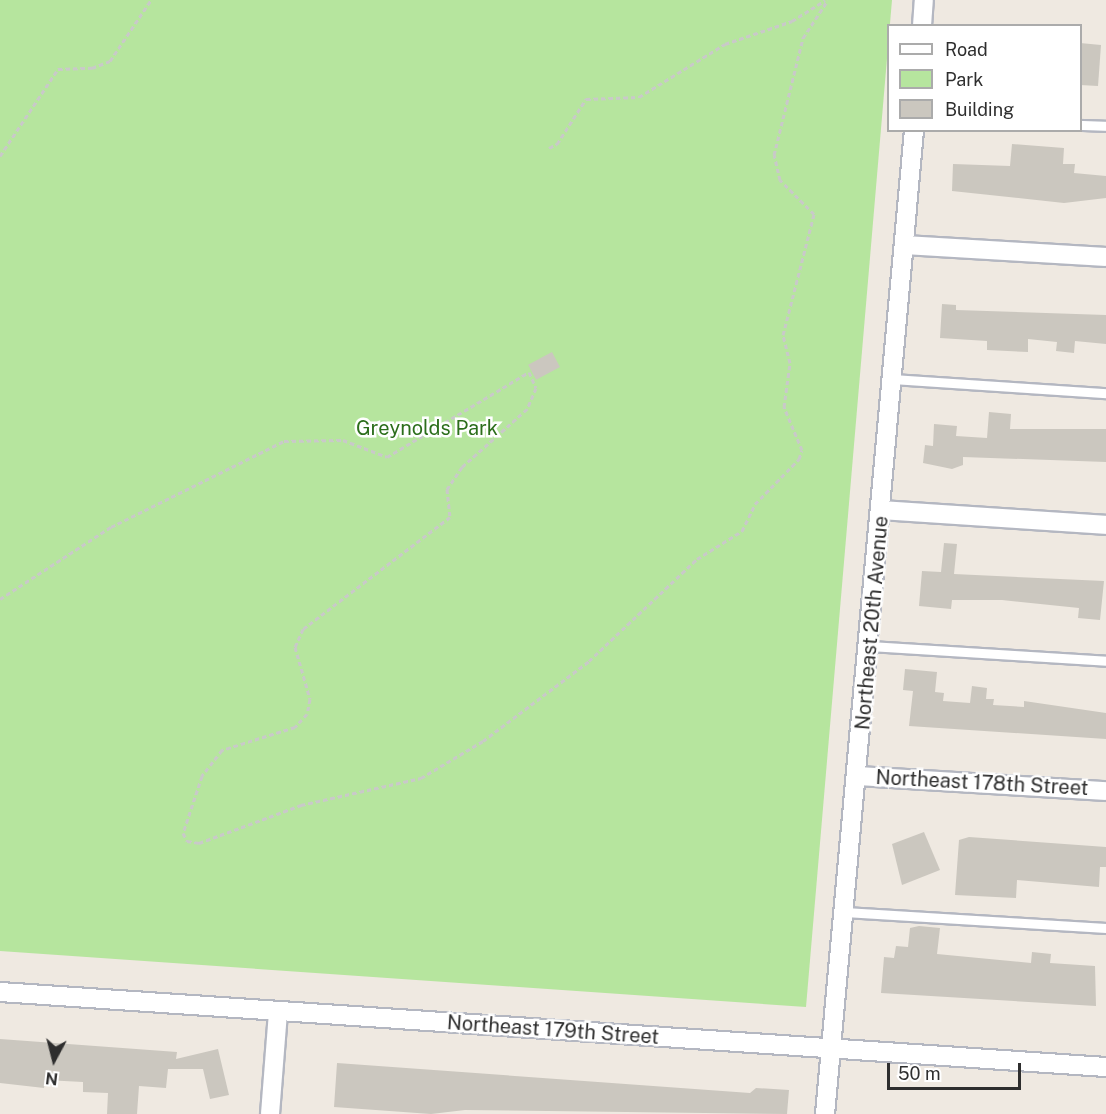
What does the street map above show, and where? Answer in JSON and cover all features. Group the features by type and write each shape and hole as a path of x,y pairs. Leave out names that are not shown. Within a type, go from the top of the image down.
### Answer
{"street":[{"path":"922,24 924,0"},
{"name":"Northeast 20th Avenue","path":"825,1114 859,776 914,132"},
{"path":"905,245 1106,257"},
{"path":"882,510 1106,525"},
{"name":"Northeast 178th Street","path":"859,776 1106,791"},
{"name":"Northeast 179th Street","path":"0,992 1106,1067"},
{"path":"270,1114 278,1012"}],"lane":[{"path":"1082,125 1106,126"},
{"path":"893,379 1106,393"},
{"path":"870,646 1106,661"},
{"path":"845,912 1106,928"}],"path":[{"path":"0,156 58,69 92,68 110,61 151,0"},
{"path":"549,148 557,144 586,99 639,97 725,44 825,1"},
{"path":"0,599 111,527 284,441 343,440 387,457 529,372 536,388 528,409 462,467 447,489 450,517 303,629 295,647 310,699 307,714 295,727 257,734 222,750 202,776 183,833 187,841 199,843 301,805 421,778 467,753 589,661 697,559 742,531 755,504 799,459 802,450 784,407 790,363 783,335 814,214 780,180 774,155 797,57 825,1"}],"green space":[{"name":"Greynolds Park","path":"0,0 892,0 890,24 887,24 887,59 806,1007 0,951"}],"building":[{"path":"1082,43 1101,45 1098,86 1082,85"},
{"path":"1012,144 1064,148 1063,164 1075,164 1074,173 1106,176 1106,198 1064,203 952,191 953,164 1010,166"},
{"path":"942,304 956,305 956,310 1106,315 1106,344 1075,341 1074,353 1056,351 1057,342 1028,339 1028,352 987,350 987,341 940,338"},
{"path":"552,352 560,367 536,380 528,365"},
{"path":"989,412 1011,414 1010,429 1106,429 1106,462 963,457 963,465 952,469 923,463 925,445 933,446 934,424 957,426 956,436 987,438"},
{"path":"944,543 957,544 954,574 1104,581 1100,620 1078,618 1079,608 1002,600 952,600 951,609 919,606 922,571 941,572"},
{"path":"905,669 937,672 935,692 944,693 943,701 970,703 972,686 987,688 986,699 994,699 993,705 1024,707 1024,701 1106,713 1106,739 909,726 913,691 903,690"},
{"path":"924,832 940,870 902,885 892,844"},
{"path":"969,837 1106,847 1106,867 1100,867 1099,887 1017,880 1016,898 955,895 959,840"},
{"path":"919,926 940,928 937,954 1031,963 1032,952 1051,954 1050,963 1095,966 1096,1006 881,993 884,957 894,958 896,946 908,947 910,928"},
{"path":"0,1039 177,1052 176,1059 218,1049 229,1095 210,1099 203,1069 168,1069 166,1088 139,1086 137,1114 107,1114 108,1093 83,1092 83,1082 45,1080 44,1088 0,1083"},
{"path":"337,1063 750,1093 756,1088 789,1090 787,1114 465,1110 431,1114 334,1107"}]}
